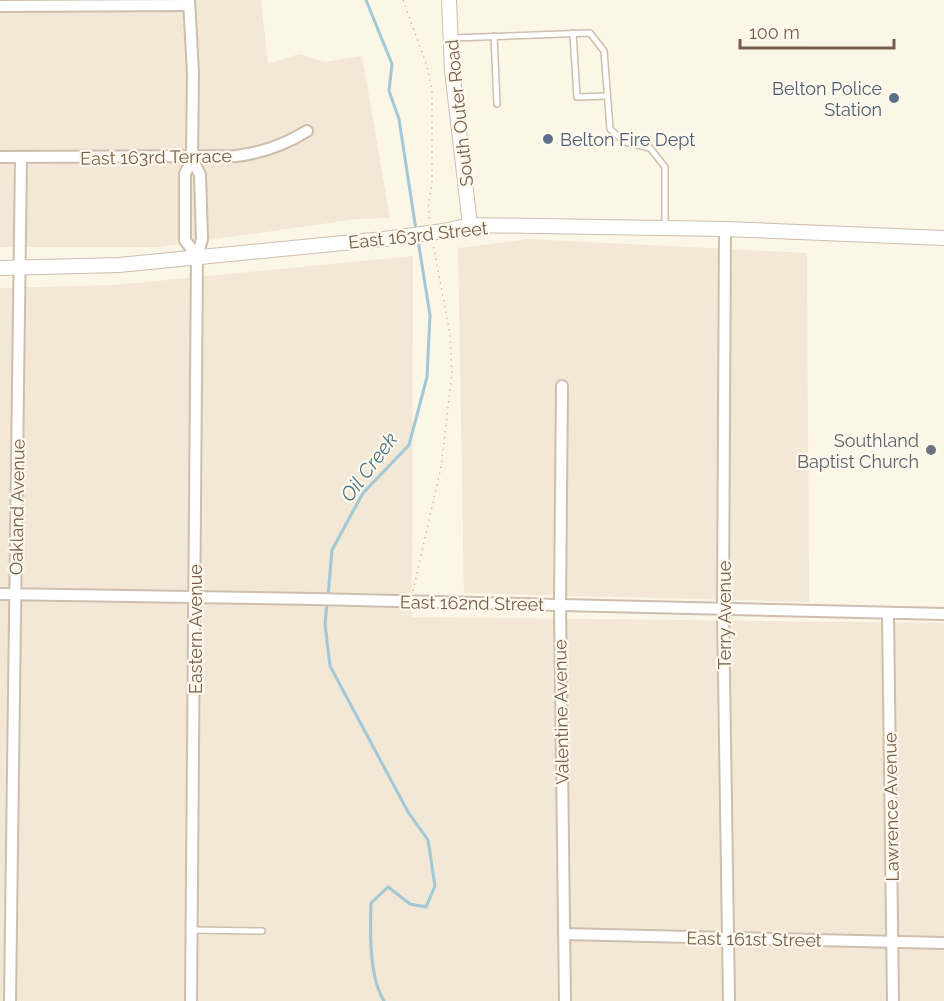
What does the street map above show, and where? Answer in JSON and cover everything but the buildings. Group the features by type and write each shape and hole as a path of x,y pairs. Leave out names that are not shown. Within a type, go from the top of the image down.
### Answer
{"street":[{"name":"South Outer Road","path":"449,0 470,225"},
{"path":"0,6 189,3"},
{"name":"Eastern Avenue","path":"189,3 193,73 192,158 200,175 202,239 197,257 191,1001"},
{"name":"East 163rd Terrace","path":"0,157 192,158 260,153 286,144 307,131"},
{"name":"Oakland Avenue","path":"10,1001 21,157"},
{"name":"Eastern Avenue","path":"192,158 184,174 185,240 197,257"},
{"name":"East 163rd Street","path":"0,268 119,265 384,239 470,225 725,229 944,238"},
{"name":"Terry Avenue","path":"725,229 723,609 729,1001"},
{"name":"Valentine Avenue","path":"562,386 560,605 565,1001"},
{"name":"East 162nd Street","path":"0,594 944,614"},
{"name":"Lawrence Avenue","path":"888,613 893,1001"},
{"name":"East 161st Street","path":"564,934 944,943"}],"lane":[{"path":"573,33 577,97 607,96"},
{"path":"451,38 590,33 604,51 610,129 617,138 625,142 650,148 664,167 665,228"},
{"path":"494,36 497,104"},
{"path":"192,930 262,930"}],"path":[{"path":"403,0 424,55 432,92 432,184 428,207 435,230 450,334 452,374 441,467 413,594"}],"shaded area":[{"path":"0,0 261,0 268,64 299,54 325,62 362,56 390,218 357,219 160,247 0,247"},
{"path":"529,239 807,253 809,602 464,593 458,248"},
{"path":"413,256 412,617 944,623 944,1001 0,1001 0,288 115,285"}],"waterway":[{"name":"Oil Creek","path":"366,0 392,64 389,91 399,119 416,230"},
{"name":"Oil Creek","path":"328,596 332,550 363,493 409,445 427,377 430,315 418,240"},
{"name":"Oil Creek","path":"327,603 325,624 330,666 408,812 428,840 435,886 426,907 410,904 388,887 371,903 373,967 384,1001"}],"place":[{"name":"Belton Police Station","path":"894,98"},
{"name":"Belton Fire Dept","path":"548,139"},
{"name":"Southland Baptist Church","path":"931,450"}]}
